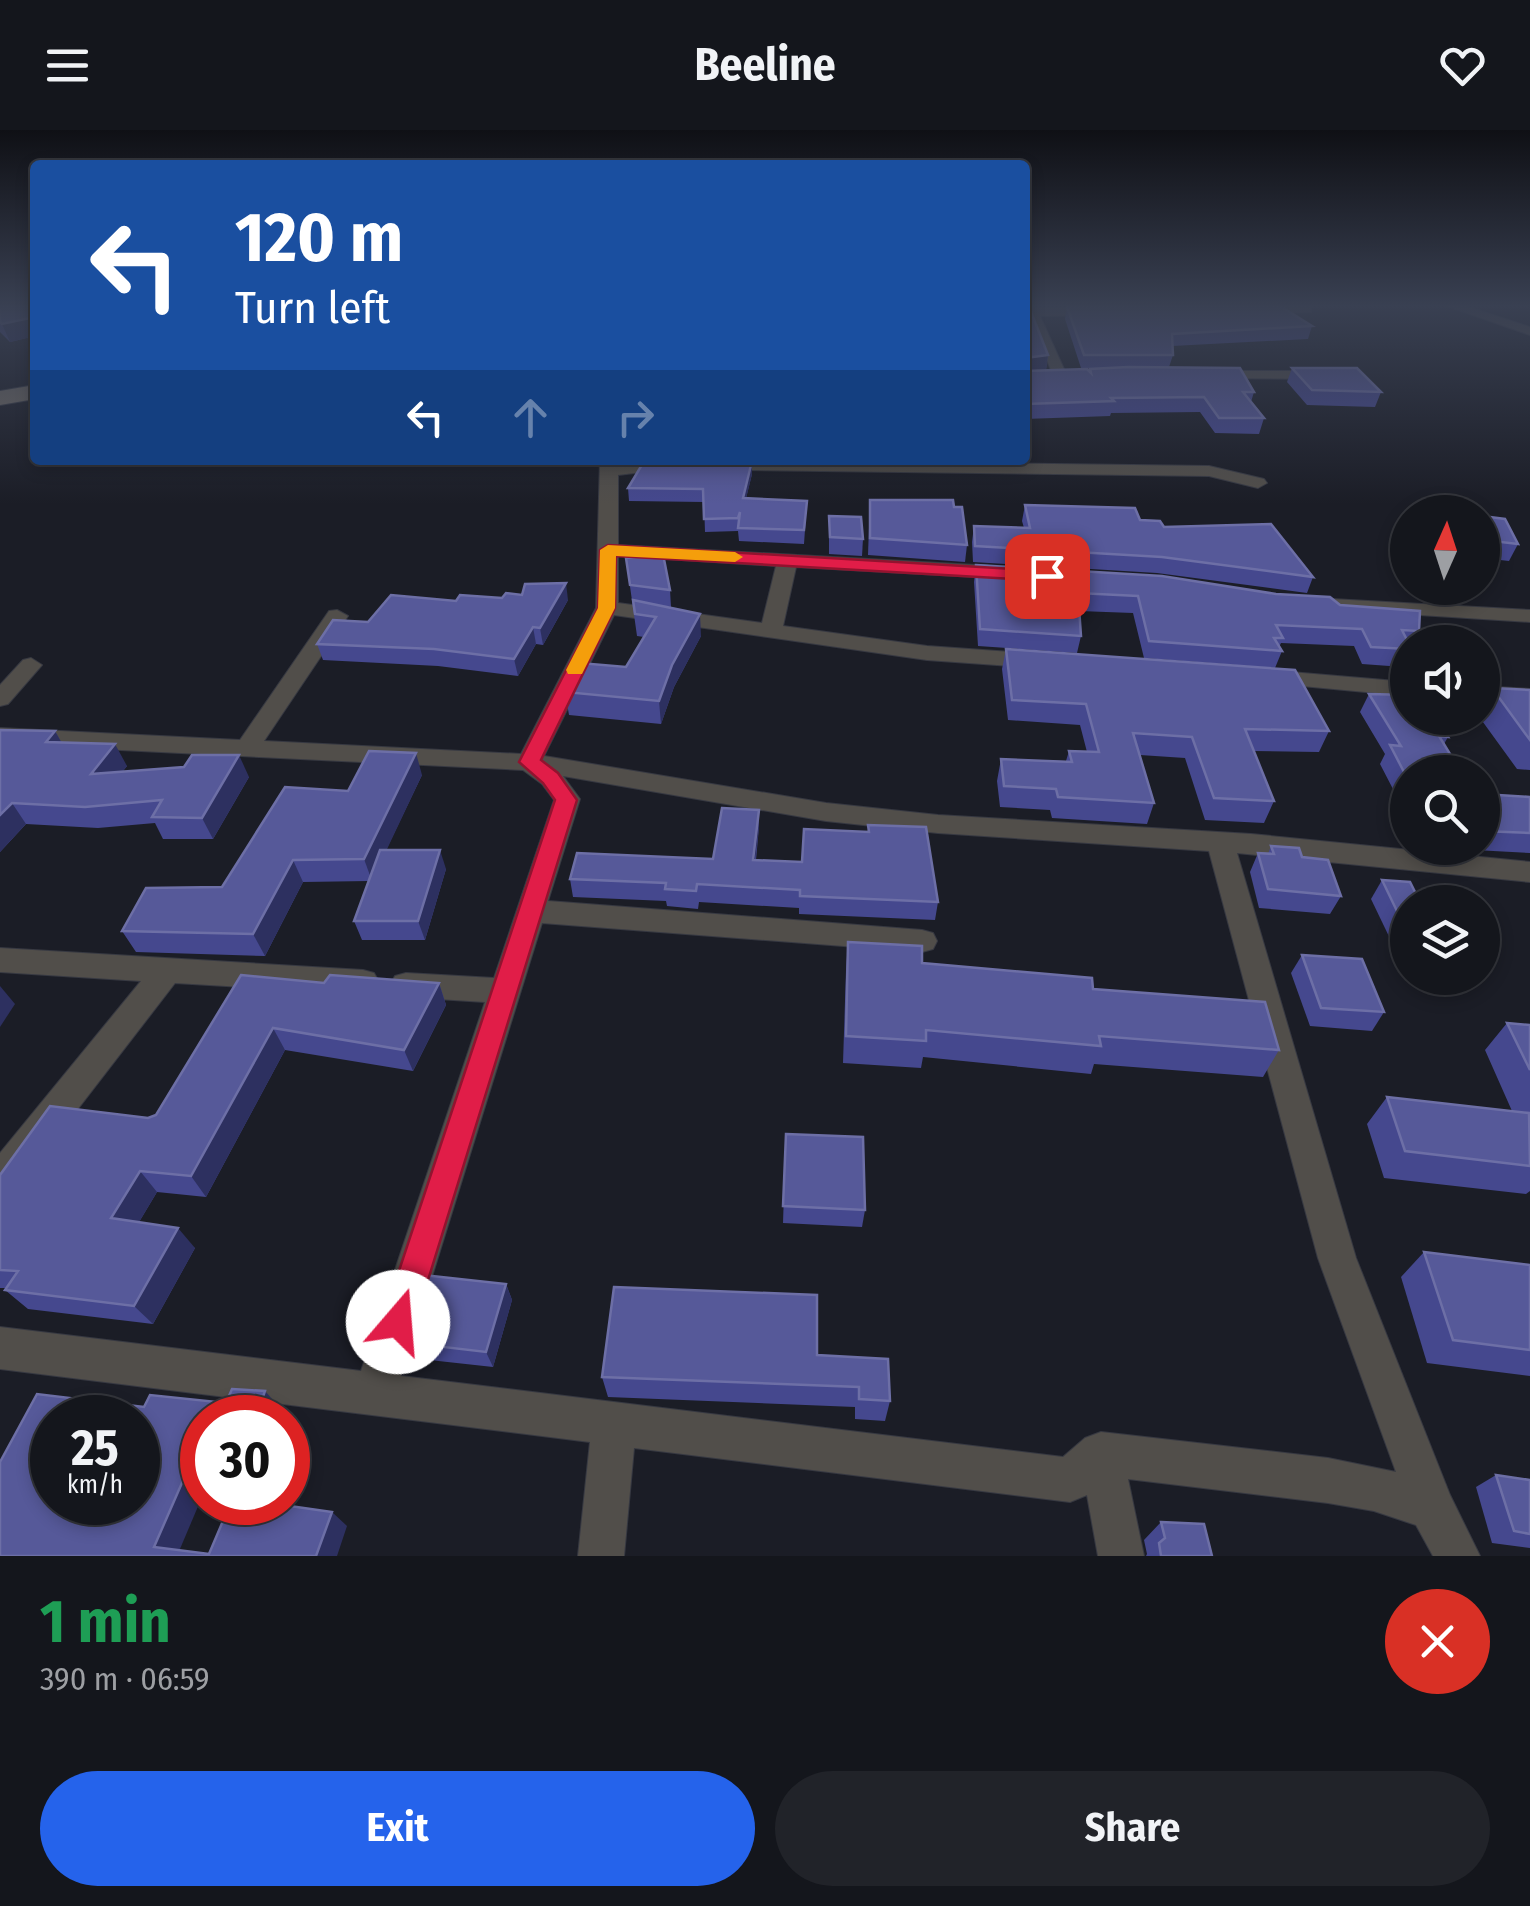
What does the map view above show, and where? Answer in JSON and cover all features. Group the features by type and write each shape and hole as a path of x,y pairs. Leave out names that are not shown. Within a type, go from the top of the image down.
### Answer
{"main road":[{"path":"0,398 30,393"}],"street":[{"path":"1043,378 1069,377 1065,371"},
{"path":"1184,374 1341,375"},
{"path":"530,762 606,608 609,465"},
{"path":"759,465 1208,471 1258,483"},
{"path":"608,550 1041,575"},
{"path":"771,631 788,560"},
{"path":"1308,604 1530,616"},
{"path":"606,608 927,653 1064,663"},
{"path":"247,748 337,616"},
{"path":"0,699 32,665"},
{"path":"1241,675 1390,687"},
{"path":"1500,694 1530,696"},
{"path":"0,736 530,762 826,812 938,824 1220,842 1530,872"},
{"path":"374,1395 566,800 551,778 530,762"},
{"path":"1220,842 1337,1258 1434,1510 1457,1556"},
{"path":"531,911 922,941"},
{"path":"0,960 506,990"},
{"path":"0,1181 167,970"},
{"path":"0,1348 1070,1480 1101,1454 1406,1494 1434,1510"},
{"path":"601,1556 614,1424"},
{"path":"1101,1454 1121,1556"}],"building":[{"path":"1030,371 1241,371 1254,392 1243,392 1264,418 1219,418 1204,397 1030,404"},
{"path":"1294,371 1360,371 1381,392 1312,390"},
{"path":"642,465 751,465 743,498 807,501 804,530 738,528 740,512 738,518 704,519 703,489 628,488"},
{"path":"870,500 953,500 954,507 962,507 967,545 870,538"},
{"path":"1025,505 1135,508 1140,520 1160,521 1164,527 1271,524 1313,577 1162,557 975,546 974,526 1030,528"},
{"path":"829,516 861,517 863,539 830,537"},
{"path":"1500,518 1505,519 1518,544 1500,542"},
{"path":"663,554 670,590 630,585 626,558"},
{"path":"976,565 1162,576 1276,594 1330,597 1340,605 1420,611 1419,625 1390,625 1390,648 1371,647 1362,629 1276,625 1283,638 1274,638 1282,651 1149,641 1138,596 1078,593 1081,636 980,629"},
{"path":"566,583 540,628 533,627 514,659 434,649 317,644 333,620 368,622 391,595 456,601 460,595 502,598 506,593 522,595 525,584"},
{"path":"633,600 700,614 672,665 659,701 565,692 580,663 626,667 656,617 635,614"},
{"path":"1006,649 1295,670 1329,731 1245,729 1274,801 1214,798 1192,737 1133,733 1154,803 1058,797 1056,789 1004,786 1001,759 1072,762 1069,751 1099,752 1086,704 1012,700"},
{"path":"1500,688 1530,690 1530,740 1500,699"},
{"path":"1369,694 1390,695 1390,728"},
{"path":"0,730 55,731 46,742 115,744 91,774 184,767 192,755 239,755 202,818 152,817 162,800 85,807 12,803 0,815"},
{"path":"1394,735 1447,735 1439,736 1451,755 1395,755 1390,745 1401,746"},
{"path":"369,751 416,753 364,859 293,860 253,934 122,931 146,888 222,887 285,787 348,791"},
{"path":"1500,795 1530,797 1530,833 1500,832"},
{"path":"722,808 759,810 753,860 802,862 804,829 869,832 868,825 926,827 938,902 800,896 800,890 697,884 696,891 665,889 666,883 570,879 577,853 713,859"},
{"path":"1271,846 1299,848 1302,857 1328,860 1341,896 1268,889 1258,853 1274,854"},
{"path":"380,850 440,850 418,921 354,921"},
{"path":"1382,880 1410,882 1412,885 1390,885 1390,897"},
{"path":"848,942 922,946 922,963 1092,978 1093,989 1265,1002 1279,1050 1099,1036 1101,1046 926,1030 926,1041 846,1036"},
{"path":"1302,955 1362,959 1384,1012 1321,1008"},
{"path":"241,975 324,983 330,975 439,983 404,1050 273,1028 191,1176 140,1171 111,1218 178,1228 134,1306 5,1290 18,1271 0,1270 0,1175 50,1106 148,1118 156,1115"},
{"path":"1507,1023 1530,1025 1530,1070"},
{"path":"1387,1097 1529,1113 1530,1166 1405,1151"},
{"path":"786,1134 863,1137 865,1210 783,1206"},
{"path":"1424,1252 1530,1265 1530,1350 1453,1340"},
{"path":"423,1275 506,1284 486,1352 401,1342"},
{"path":"614,1287 817,1295 817,1355 888,1359 890,1401 859,1399 859,1387 602,1377"},
{"path":"232,1389 265,1391 264,1395 229,1395"},
{"path":"160,1396 180,1398 180,1487 154,1547 209,1554 221,1525 310,1525 310,1509 332,1512 316,1556 0,1556 0,1462 30,1407 30,1525 160,1525"},
{"path":"1496,1475 1530,1480 1530,1534 1514,1531"},
{"path":"1161,1522 1204,1524 1212,1556 1161,1556 1159,1543 1165,1538"}],"slow traffic":[{"path":"575,670 606,608 608,550 735,557"}],"route":[{"path":"398,1322 566,800 551,778 530,762 606,608 608,550 1047,576"}]}
